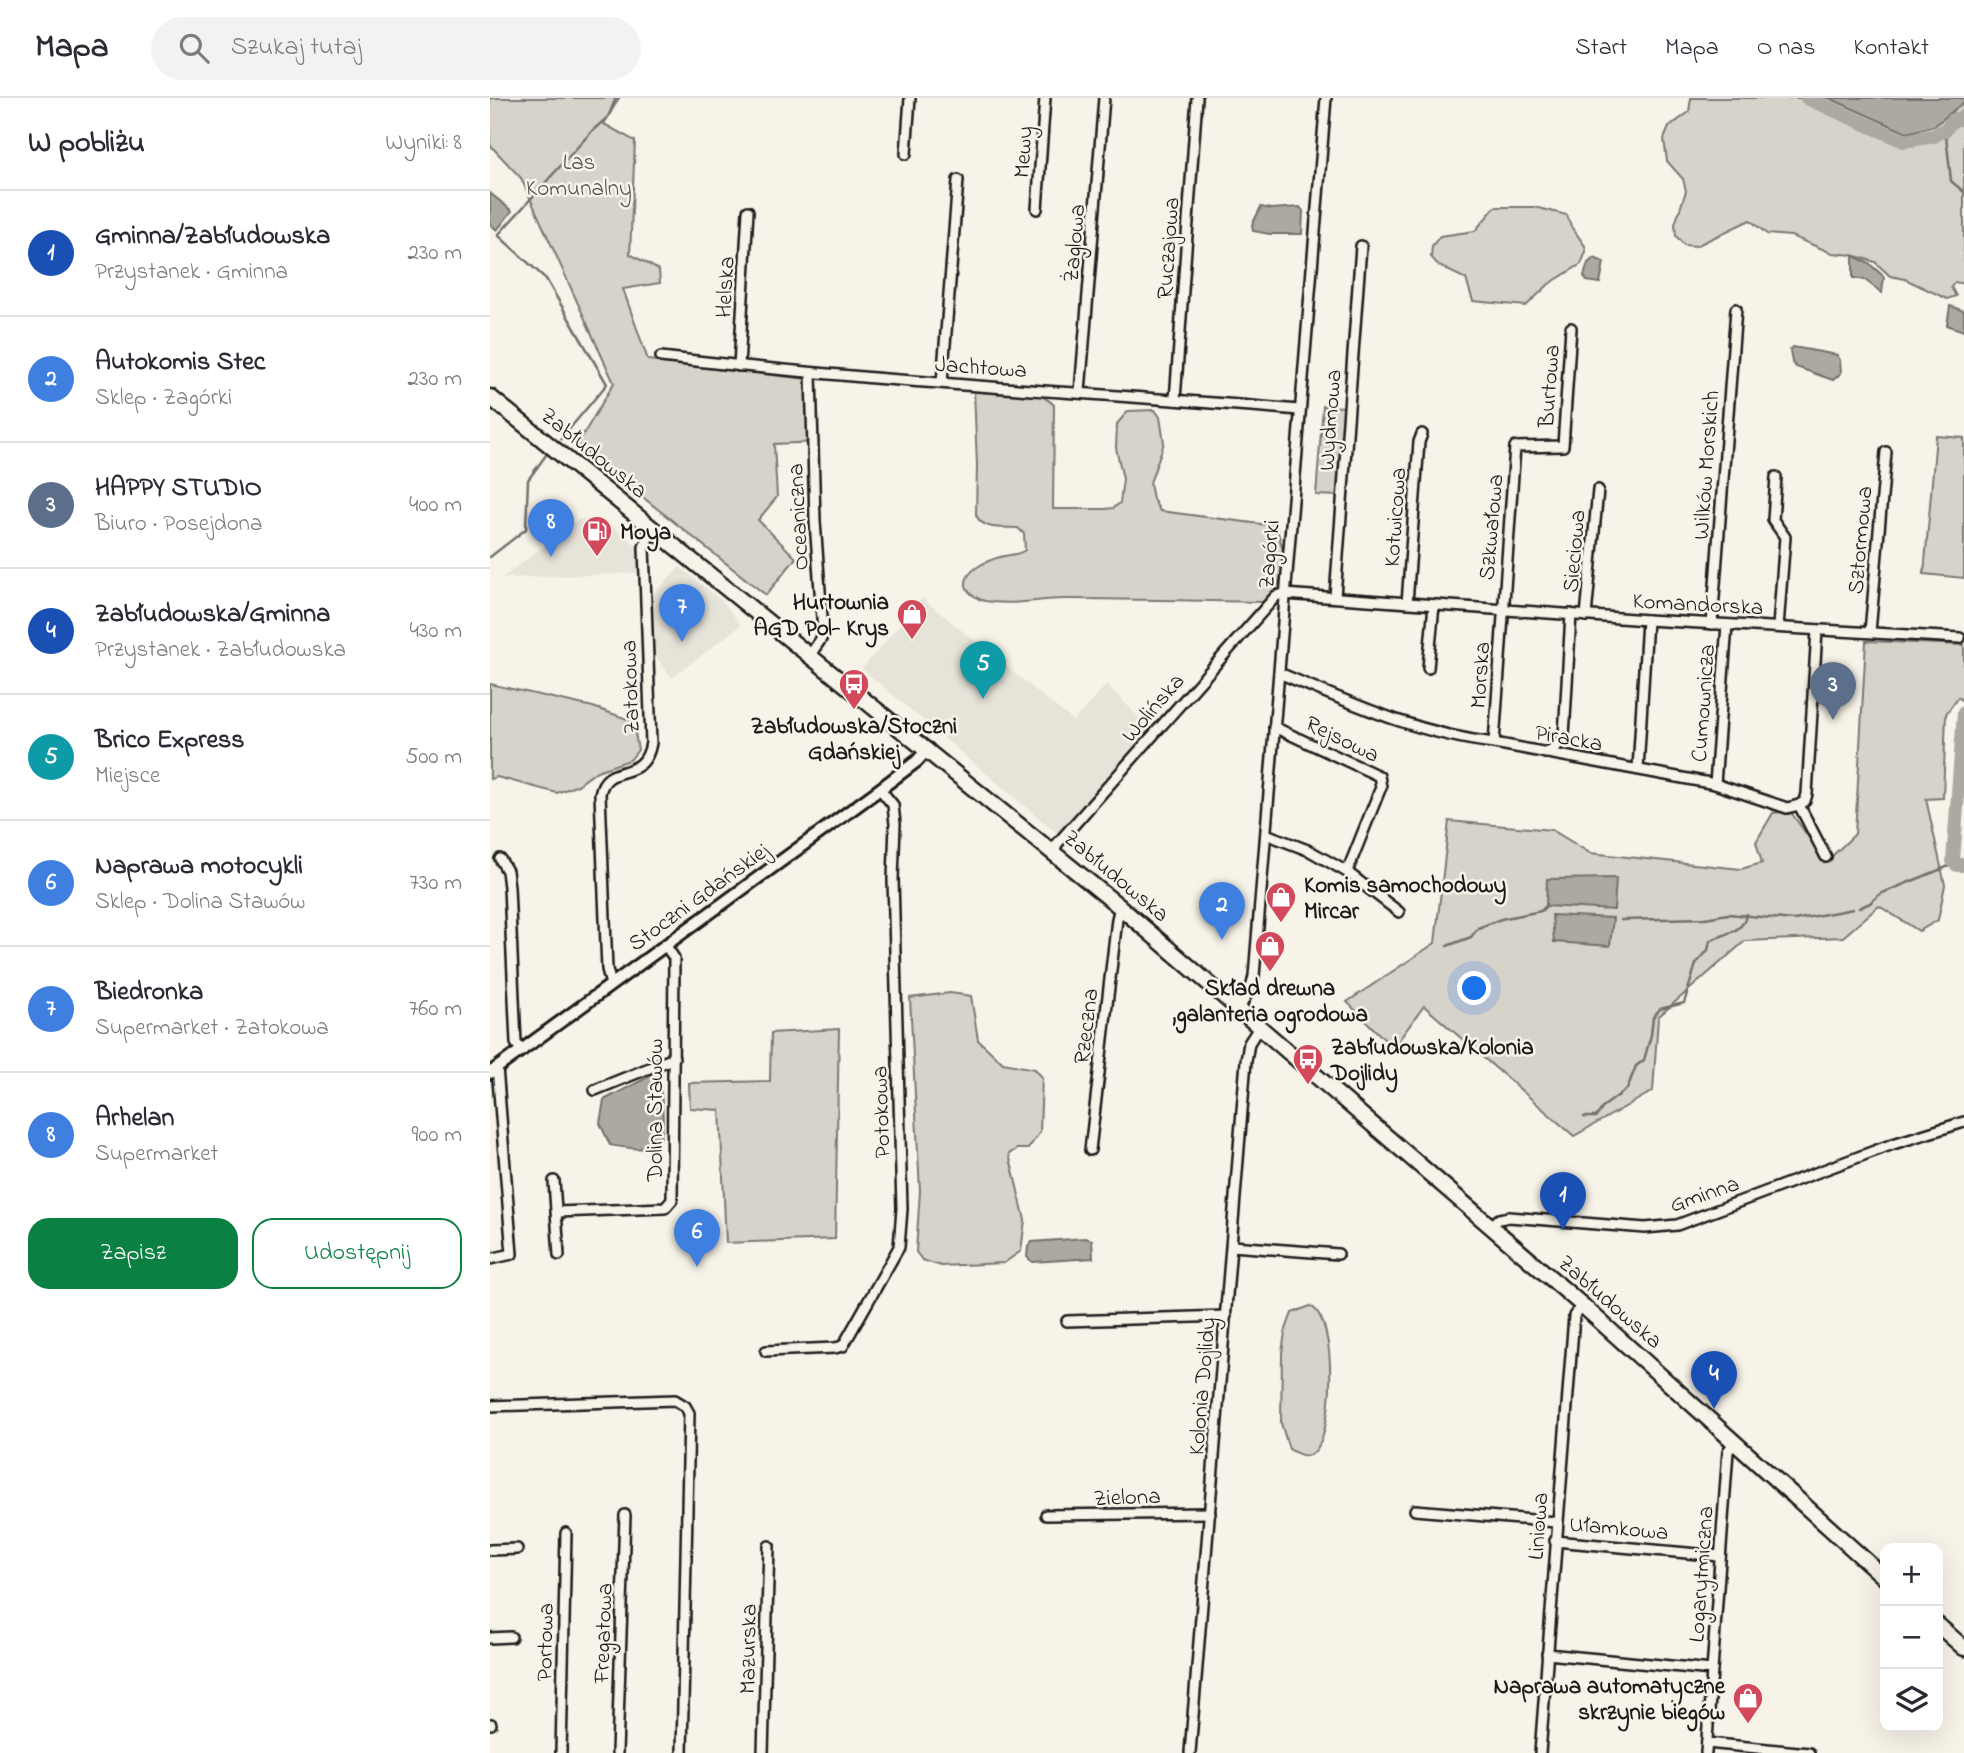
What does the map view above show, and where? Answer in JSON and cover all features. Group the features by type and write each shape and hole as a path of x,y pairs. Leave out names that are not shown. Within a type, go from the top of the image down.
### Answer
{"highway":[{"name":"Zabłudowska","path":"490,397 1121,907 1582,1305 1880,1573"},
{"path":"1943,1629 1964,1648"}],"street":[{"path":"906,154 910,98"},
{"name":"Mewy","path":"1037,209 1045,98"},
{"name":"Żaglowa","path":"1080,392 1104,98"},
{"name":"Ruczajowa","path":"1175,400 1197,98"},
{"name":"Zagórki","path":"1239,1009 1254,976 1326,98"},
{"path":"942,383 958,180"},
{"name":"Helska","path":"739,366 748,211"},
{"name":"Wydmowa","path":"1335,597 1361,246"},
{"name":"Wilków Morskich","path":"1712,624 1736,309"},
{"name":"Burtowa","path":"1516,447 1563,446 1571,328"},
{"name":"Jachtowa","path":"661,357 811,374 1299,410"},
{"name":"Oceaniczna","path":"810,655 823,632 815,521 811,374"},
{"name":"Kotwicowa","path":"1407,603 1419,442 1422,434"},
{"name":"Szkwałowa","path":"1502,610 1516,447"},
{"name":"Sztormowa","path":"1870,632 1886,452"},
{"path":"1776,477 1773,520 1785,537 1778,627"},
{"name":"Sieciowa","path":"1586,615 1598,491"},
{"name":"Zatokowa","path":"611,985 607,969 600,794 606,779 643,764 649,756 651,743 644,554 645,542 653,528"},
{"name":"Komandorska","path":"1284,594 1647,620 1960,638"},
{"name":"Wolińska","path":"1054,852 1059,842 1276,596 1284,594"},
{"path":"1428,668 1434,606"},
{"name":"Morska","path":"1494,743 1502,610"},
{"path":"1545,753 1556,747 1564,736 1571,614"},
{"path":"1637,769 1647,620"},
{"name":"Cumownicza","path":"1715,785 1727,625"},
{"path":"1817,630 1808,788 1805,801 1798,805 1826,857"},
{"name":"Piracka","path":"1279,673 1407,725 1459,739 1494,743 1715,785 1781,807 1794,808 1798,805"},
{"name":"Rejsowa","path":"1274,727 1379,776 1381,787 1347,872"},
{"name":"Stoczni Gdańskiej","path":"494,1070 880,789 917,761 928,749"},
{"name":"Potokowa","path":"766,1351 843,1346 899,1247 902,1209 893,879 895,824 893,805 880,789"},
{"path":"1266,834 1310,852 1347,872 1399,912"},
{"path":"500,859 507,871 516,1042 522,1051"},
{"name":"Rzeczna","path":"1090,1150 1117,919 1121,907"},
{"name":"Dolina Stawów","path":"557,1212 665,1208 670,1205 674,958 666,946"},
{"name":"Kolonia Dojlidy","path":"1190,1753 1246,1061 1249,1043 1260,1026"},
{"path":"595,1090 674,1058"},
{"path":"490,1259 512,1254 494,1070"},
{"name":"Gminna","path":"1490,1226 1499,1219 1509,1217 1645,1228 1677,1225 1922,1134 1964,1122"},
{"path":"554,1181 559,1255"},
{"path":"1232,1246 1338,1254"},
{"name":"Liniowa","path":"1540,1753 1574,1316 1582,1305"},
{"path":"1067,1321 1226,1316"},
{"path":"490,1406 675,1400 685,1406 690,1422 682,1753"},
{"name":"Logarytmiczna","path":"1706,1748 1728,1451 1735,1442"},
{"path":"1415,1510 1556,1522"},
{"name":"Zielona","path":"1046,1516 1210,1513"},
{"name":"Fregatowa","path":"617,1753 625,1515"},
{"name":"Portowa","path":"561,1753 566,1533"},
{"name":"Ułamkowa","path":"1555,1541 1720,1556"},
{"name":"Mazurska","path":"763,1753 769,1546"},
{"path":"490,1550 517,1549"},
{"path":"490,1638 511,1637"},
{"path":"1547,1654 1712,1670"},
{"path":"1706,1748 1809,1753"}],"shaded area":[{"path":"1829,98 1964,98 1964,102 1934,126 1907,133"},
{"path":"490,193 512,211 497,230 490,224"},
{"path":"1261,207 1300,207 1303,211 1302,234 1253,231 1252,225"},
{"path":"1853,256 1869,263 1884,277 1882,293 1865,280 1853,278"},
{"path":"1594,258 1604,262 1600,283 1587,281 1584,276 1588,263"},
{"path":"1950,306 1964,311 1964,331 1947,325"},
{"path":"1793,347 1837,355 1841,373 1833,380 1796,367 1792,362 1790,350"},
{"path":"579,519 604,520 638,546 640,573 502,578"},
{"path":"680,567 724,603 741,625 672,678 653,653 652,595"},
{"path":"922,598 1073,721 1107,684 1152,731 1065,840 862,669"},
{"path":"1616,878 1614,910 1546,906 1547,879"},
{"path":"1552,915 1613,918 1610,946 1554,942"},
{"path":"650,1076 658,1077 663,1120 661,1137 654,1145 642,1148 610,1145 600,1123 604,1100"},
{"path":"1085,1238 1092,1240 1093,1258 1032,1262 1027,1257 1028,1247 1032,1242"}],"green space":[{"name":"Las Komunalny","path":"490,98 619,98 604,124 635,141 630,254 659,270 660,283 623,289 648,360 815,380 818,442 774,444 777,497 758,520 796,558 766,595 577,445 614,383 521,178 490,145"},
{"path":"1691,98 1964,98 1964,284 1955,282 1951,287 1956,296 1947,299 1905,279 1890,276 1875,262 1853,255 1832,253 1791,236 1767,234 1750,220 1696,246 1684,245 1676,236 1675,224 1686,191 1683,179 1667,161 1664,139 1669,127 1689,112"},
{"path":"1495,207 1534,207 1567,215 1585,246 1586,252 1581,264 1549,284 1526,306 1473,301 1466,279 1439,266 1431,257 1432,246 1440,236 1475,231"},
{"path":"1005,390 1038,395 1054,405 1053,509 1105,509 1120,503 1123,479 1116,448 1117,424 1128,411 1155,410 1160,417 1164,443 1150,483 1153,499 1160,511 1276,526 1286,560 1278,585 1267,602 1065,599 1004,603 979,599 968,591 966,580 978,566 1025,550 1024,534 1018,528 988,526 976,515 974,391"},
{"path":"1323,406 1346,407 1339,496 1316,495"},
{"path":"1936,436 1964,438 1964,578 1924,574"},
{"path":"1866,641 1964,645 1964,702 1958,697 1946,714 1943,798 1926,799 1945,885 1938,920 1919,931 1879,906 1843,937 1745,941 1658,1017 1653,1091 1574,1136 1424,1006 1393,1048 1347,1002 1435,943 1449,821 1552,830 1590,853 1741,869 1762,863 1756,842 1773,813 1790,811 1826,862 1855,834"},
{"path":"490,684 593,707 633,721 638,750 630,760 597,771 578,785 557,793 497,777 490,779"},
{"path":"950,993 971,996 978,1040 1003,1063 1035,1069 1042,1077 1040,1132 1028,1149 1017,1149 1009,1154 1025,1220 1021,1251 1004,1263 941,1266 922,1260 916,1252 920,1191 910,998"},
{"path":"839,1029 835,1239 726,1243 720,1110 690,1108 689,1083 770,1081 771,1033"},
{"path":"1310,1306 1319,1315 1326,1332 1329,1403 1320,1443 1313,1453 1304,1455 1289,1449 1281,1423 1282,1353 1285,1332 1292,1313"}],"waterway":[{"path":"561,439 607,384 546,279 498,235 592,131 608,117 616,98"},
{"path":"1807,98 1904,141 1934,136 1946,129 1953,120 1964,116"},
{"path":"1943,132 1946,135 1951,181 1964,192"},
{"path":"490,557 526,529 528,480 546,455"},
{"path":"1964,713 1953,861 1957,865 1964,865"},
{"path":"1859,908 1880,894 1954,864"},
{"path":"1447,946 1471,937 1478,928 1501,919 1541,911 1546,906"},
{"path":"1621,920 1705,918 1728,914 1794,920 1853,909"},
{"path":"1584,1117 1596,1117 1604,1106 1627,1089 1636,1066 1644,1060 1653,1017 1660,1009 1684,1003 1696,964 1708,950 1710,941 1737,929 1742,925 1746,914"}],"place":[{"name":"Arhelan","path":"551,557"},
{"name":"Moya","path":"597,558"},
{"name":"Hurtownia AGD Pol- Krys","path":"912,641"},
{"name":"Biedronka","path":"682,642"},
{"name":"Brico Express","path":"983,699"},
{"name":"Zabłudowska/Stoczni Gdańskiej","path":"854,711"},
{"name":"HAPPY STUDIO","path":"1833,720"},
{"name":"Komis samochodowy Mircar","path":"1281,924"},
{"name":"Autokomis Stec","path":"1222,940"},
{"name":"Skład drewna ,galanteria ogrodowa","path":"1270,973"},
{"name":"Zabłudowska/Kolonia Dojlidy","path":"1308,1086"},
{"name":"Gminna/Zabłudowska","path":"1563,1230"},
{"name":"Naprawa motocykli","path":"697,1267"},
{"name":"Zabłudowska/Gminna","path":"1714,1409"},
{"name":"Naprawa automatyczne skrzynie biegów","path":"1748,1725"}]}
